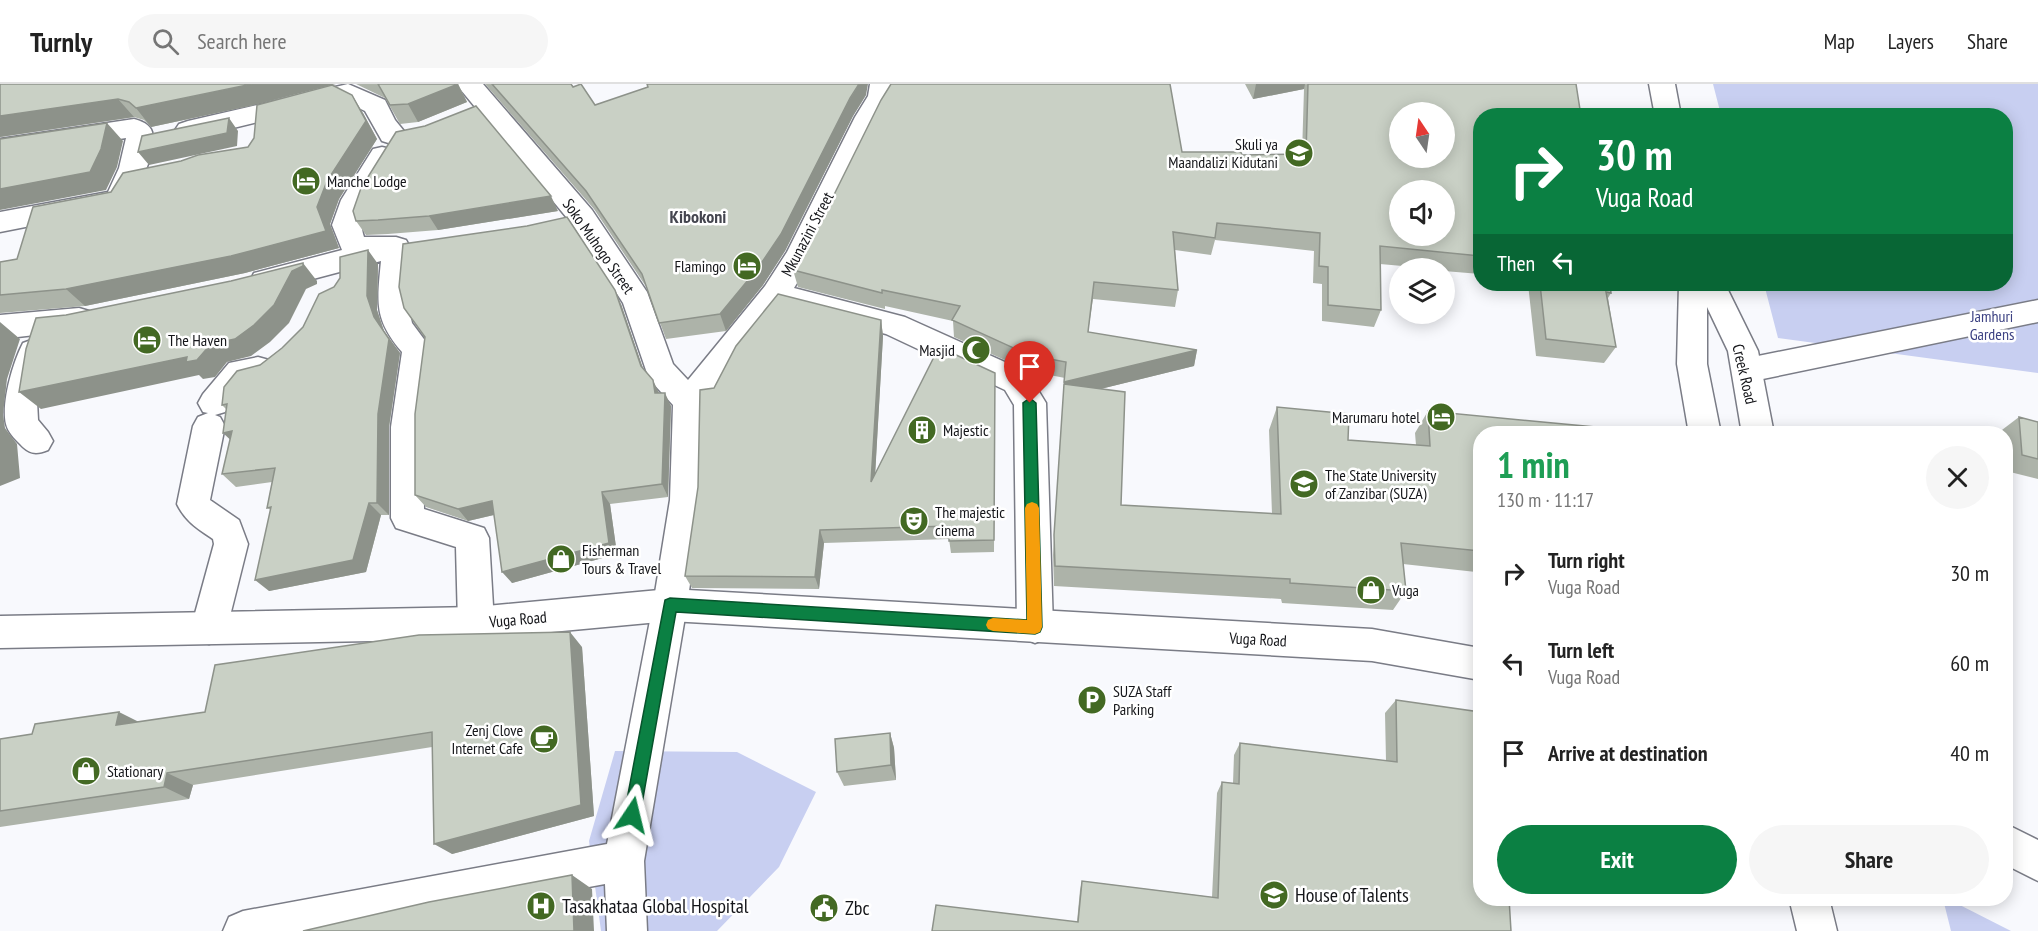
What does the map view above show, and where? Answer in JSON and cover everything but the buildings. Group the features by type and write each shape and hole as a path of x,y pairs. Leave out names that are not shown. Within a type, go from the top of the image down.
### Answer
{"street":[{"name":"Mkunazini Street","path":"689,401 775,294 799,257 868,117 881,96 883,84"},
{"path":"1662,84 1666,108"},
{"path":"140,141 254,128 346,92 376,106 382,121 392,135 423,132"},
{"name":"Soko Muhogo Street","path":"473,95 582,217 637,300 660,370 689,401"},
{"path":"0,148 135,128 140,132 141,178 117,200 1,224"},
{"path":"395,136 355,200 346,225 354,247 407,246"},
{"path":"553,224 582,217"},
{"path":"235,288 333,277 407,246"},
{"path":"407,246 392,301 398,327 417,350 407,427 408,518 472,538 476,623"},
{"path":"1694,291 1692,364 1704,426"},
{"name":"Creek Road","path":"1714,291 1738,339 1748,370 1757,426"},
{"path":"775,294 894,324 1016,381 1030,403 1035,627"},
{"path":"1748,370 2038,311"},
{"path":"0,327 85,319 107,314"},
{"path":"37,441 22,425 21,400 38,333 44,322"},
{"path":"209,628 231,544 227,530 205,516 193,504 211,415 240,372 261,368 282,352"},
{"path":"627,931 624,861 670,605 686,500 689,401"},
{"name":"Vuga Road","path":"0,632 476,623 670,605 1372,645 1473,663"},
{"path":"2013,847 2038,861"},
{"path":"243,931 624,861"},
{"path":"1811,906 1817,931"}],"green space":[{"name":"Jamhuri Gardens","path":"1713,84 2038,84 2038,373 1778,338 1766,291 2013,291 2013,108 1719,108"},
{"path":"615,751 737,752 816,792 779,867 717,931 601,931 589,841"},
{"path":"1945,906 1962,906 2011,931 1951,931"}],"slow traffic":[{"path":"993,625 1035,627 1032,508"}],"place":[{"name":"Skuli ya Maandalizi Kidutani","path":"1299,153"},
{"name":"Manche Lodge","path":"306,181"},
{"name":"Flamingo","path":"747,266"},
{"name":"The Haven","path":"147,340"},
{"name":"Masjid","path":"976,350"},
{"name":"Marumaru hotel","path":"1441,417"},
{"name":"Majestic","path":"922,430"},
{"name":"The State University of Zanzibar (SUZA)","path":"1304,484"},
{"name":"The majestic cinema","path":"914,521"},
{"name":"Fisherman Tours & Travel","path":"561,559"},
{"name":"Vuga","path":"1371,590"},
{"name":"SUZA Staff Parking","path":"1092,700"},
{"name":"Zenj Clove Internet Cafe","path":"544,739"},
{"name":"Stationary","path":"86,771"},
{"name":"House of Talents","path":"1274,895"},
{"name":"Tasakhataa Global Hospital","path":"541,906"},
{"name":"Zbc","path":"824,908"}],"district":[{"name":"Kibokoni","path":"698,216"}],"route":[{"path":"632,815 670,605 1035,627 1030,403"}]}
